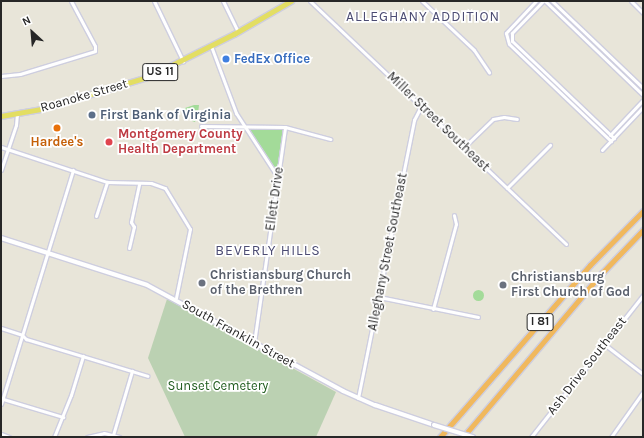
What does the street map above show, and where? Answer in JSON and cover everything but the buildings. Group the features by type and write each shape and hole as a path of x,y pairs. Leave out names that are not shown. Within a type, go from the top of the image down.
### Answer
{"highway":[{"name":"I 81","path":"440,437 590,265 643,211"},
{"name":"I 81","path":"463,437 599,276 643,230"}],"main road":[{"name":"Roanoke Street","path":"1,116 17,114 136,81 183,61 238,32 290,1"},
{"name":"South Franklin Street","path":"1,238 46,251 147,285 176,298 254,343 358,398 473,437"}],"street":[{"path":"1,76 20,74 95,52 95,46 71,1"},
{"path":"154,1 183,61"},
{"path":"223,1 238,32"},
{"name":"Miller Street Southeast","path":"310,1 566,244"},
{"path":"422,1 474,50 489,72"},
{"path":"536,1 509,29 506,38 513,48 609,136"},
{"path":"612,139 511,37 544,1 643,95"},
{"path":"552,1 643,88"},
{"path":"631,1 643,13"},
{"path":"211,46 232,103 279,179"},
{"path":"609,136 643,100"},
{"name":"Alleghany Street Southeast","path":"358,398 414,120 421,106"},
{"path":"602,150 643,107"},
{"path":"1,170 16,125 17,114"},
{"path":"464,147 492,119 504,116 517,119"},
{"path":"201,126 285,127 330,139"},
{"name":"Ellett Drive","path":"254,343 279,179 285,127"},
{"path":"507,188 550,145"},
{"path":"1,147 107,182 160,184 165,188 189,225 189,240 176,298"},
{"path":"1,404 46,251 73,170"},
{"path":"96,216 107,182"},
{"path":"129,248 134,227 131,222 139,184"},
{"path":"433,309 456,224 454,215"},
{"name":"Ash Drive Southeast","path":"531,437 643,295"},
{"path":"379,297 478,317"},
{"path":"1,328 22,335 26,339 148,376"},
{"path":"604,344 643,374"},
{"path":"54,437 63,417 82,356"},
{"path":"113,435 132,371"},
{"path":"611,437 643,392"},
{"path":"3,399 63,417"},
{"path":"87,437 104,433 120,437"},
{"path":"1,434 9,437"}],"green space":[{"path":"199,105 195,122 192,121 190,115 183,113 182,109"},
{"path":"251,128 283,129 277,171 250,130"},
{"path":"478,289 482,291 484,295 482,299 478,301 474,299 472,295 474,291"},
{"name":"Sunset Cemetery","path":"167,299 336,392 316,437 185,437 148,358"}],"place":[{"name":"FedEx Office","path":"226,59"},
{"name":"First Bank of Virginia","path":"92,115"},
{"name":"Hardee's","path":"57,128"},
{"name":"Montgomery County Health Department","path":"109,142"},
{"name":"Christiansburg Church of the Brethren","path":"202,283"},
{"name":"Christiansburg First Church of God","path":"503,285"}],"district":[{"name":"ALLEGHANY ADDITION","path":"423,17"},
{"name":"BEVERLY HILLS","path":"268,251"}]}
